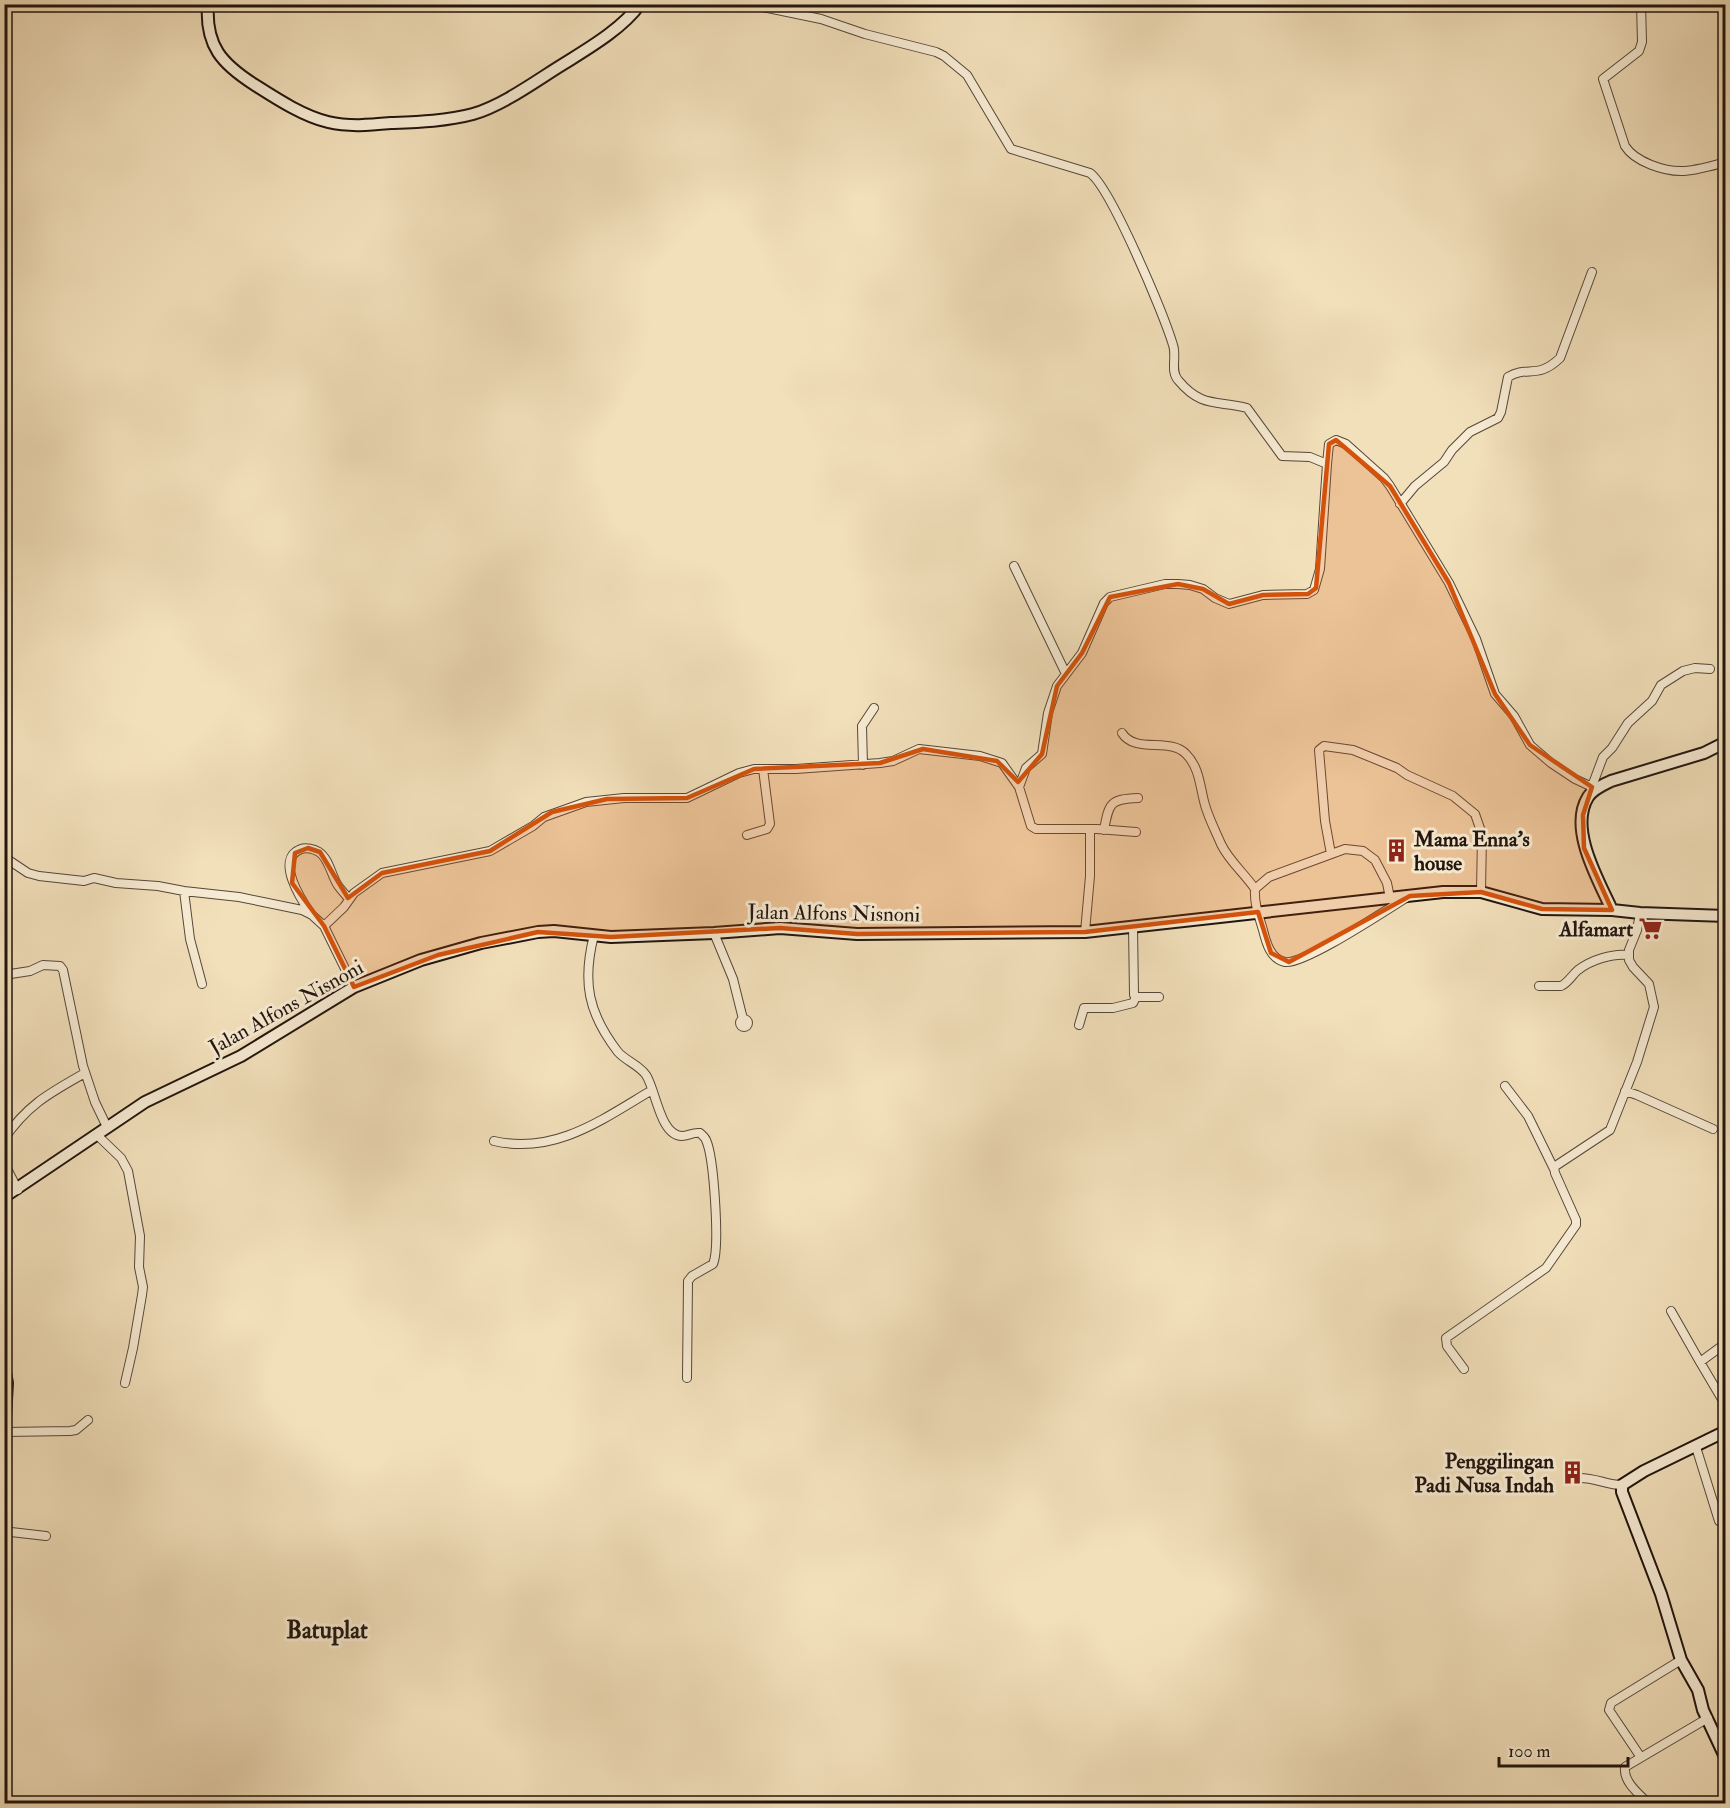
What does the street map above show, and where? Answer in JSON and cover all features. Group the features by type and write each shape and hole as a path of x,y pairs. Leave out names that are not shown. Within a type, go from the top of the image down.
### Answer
{"main road":[{"path":"208,4 206,25 214,46 238,74 302,111 326,122 349,126 438,120 484,110 531,84 601,39 630,16 640,4"},
{"path":"1612,910 1584,848 1583,815 1590,792 1611,780 1704,753 1725,742"},
{"name":"Jalan Alfons Nisnoni","path":"4,1197 18,1190 145,1102 265,1043 354,987 421,960 481,943 538,932 611,937 780,928 857,934 1085,932 1390,898 1481,892 1542,909 1725,916"},
{"path":"4,1367 7,1383 4,1433"},
{"path":"1725,1431 1644,1471 1622,1485 1624,1502 1661,1594 1681,1660 1698,1690 1725,1759"}],"street":[{"path":"748,4 821,19 865,34 936,52 952,61 967,75 1011,149 1090,173 1096,179 1117,213 1160,310 1174,347 1174,374 1178,380 1204,401 1247,408 1282,456 1311,457 1327,464"},
{"path":"1641,4 1642,42 1639,51 1603,79 1625,146 1632,154 1647,163 1675,170 1695,170 1725,162"},
{"path":"1400,504 1415,486 1444,462 1452,450 1470,432 1498,418 1502,412 1508,377 1514,373 1539,372 1551,367 1560,358 1592,272"},
{"path":"1019,787 1026,768 1042,754 1048,713 1057,686 1082,653 1104,603 1110,597 1165,584 1178,584 1203,589 1229,604 1263,595 1310,593 1316,587 1320,569 1329,444 1333,441 1340,441 1384,478 1449,583 1476,639 1495,694 1508,706 1530,744 1590,792 1603,757 1612,748 1628,723 1652,701 1661,685 1683,671 1695,668 1710,669"},
{"path":"1014,566 1066,674"},
{"path":"863,765 862,726 874,708"},
{"path":"1122,733 1123,736 1139,743 1176,747 1186,753 1198,776 1205,805 1222,846 1255,889 1254,900 1267,946 1271,953 1280,960 1289,962 1303,958 1410,896"},
{"path":"1331,854 1325,820 1319,750 1324,746 1353,750 1397,768 1453,796 1475,814 1482,834 1481,892"},
{"path":"324,926 344,907 348,899 382,873 490,850 552,812 586,802 608,799 687,798 740,773 763,769 863,765 893,761 919,749 980,756 1002,763 1019,787 1031,826 1048,830 1136,832"},
{"path":"747,835 766,829 770,824 763,769"},
{"path":"1104,830 1107,810 1112,802 1138,798"},
{"path":"1085,932 1090,876 1090,830"},
{"path":"348,899 336,883 325,857 320,852 308,848 300,849 295,853 292,859 291,876 297,891 312,915 324,926 354,987"},
{"path":"1255,889 1269,877 1345,849 1363,851 1369,855 1381,870 1390,898"},
{"path":"4,857 28,873 39,876 84,881 94,878 116,883 198,891 302,910 312,915"},
{"path":"184,891 190,939 202,984"},
{"path":"1554,1169 1555,1165 1610,1130 1637,1062 1654,1007 1649,984 1633,967 1628,955 1640,913"},
{"path":"1133,927 1134,994 1136,998"},
{"path":"714,933 733,979 743,1019"},
{"path":"594,935 588,956 587,987 598,1020 620,1054 647,1076 664,1125 675,1134 683,1136 700,1133 706,1141 711,1160 717,1246 713,1264 692,1275 688,1281 687,1378"},
{"path":"1539,986 1561,987 1579,970 1592,963 1618,954 1628,955"},
{"path":"4,975 30,971 43,965 60,966 63,970 85,1073 107,1127"},
{"path":"1079,1024 1084,1008 1113,1008 1133,1002 1136,998 1159,998"},
{"path":"4,1139 39,1100 85,1073"},
{"path":"1464,1369 1447,1346 1446,1339 1546,1268 1576,1225 1576,1220 1554,1169 1528,1116 1505,1086"},
{"path":"494,1141 537,1143 569,1137 652,1090"},
{"path":"1625,1091 1713,1129"},
{"path":"97,1135 126,1164 140,1236 139,1267 143,1287 133,1348 124,1383"},
{"path":"4,1163 18,1190"},
{"path":"1671,1311 1725,1406"},
{"path":"1700,1362 1725,1343"},
{"path":"4,1433 70,1431 76,1430 87,1420"},
{"path":"1696,1447 1719,1521"},
{"path":"1577,1478 1622,1485"},
{"path":"4,1530 46,1536"},
{"path":"1640,1756 1609,1707 1611,1703 1681,1660"},
{"path":"1649,1803 1632,1787 1624,1770 1625,1767 1640,1756 1708,1718"}],"highlighted area":[{"path":"1336,440 1390,486 1449,583 1495,694 1530,745 1592,787 1583,815 1584,848 1612,910 1542,909 1481,892 1410,896 1289,962 1271,953 1258,912 1085,932 857,934 780,928 611,937 538,932 438,955 354,987 324,926 292,883 295,853 308,848 320,852 348,898 382,873 490,851 552,812 607,799 687,798 754,769 880,763 923,749 997,761 1018,782 1042,754 1057,686 1082,653 1110,597 1178,584 1203,589 1229,604 1263,595 1308,594 1316,588 1329,444"}],"place":[{"name":"Mama Enna's house","path":"1396,851"},
{"name":"Alfamart","path":"1651,929"},
{"name":"Penggilingan Padi Nusa Indah","path":"1572,1473"}],"district":[{"name":"Batuplat","path":"327,1630"}]}
